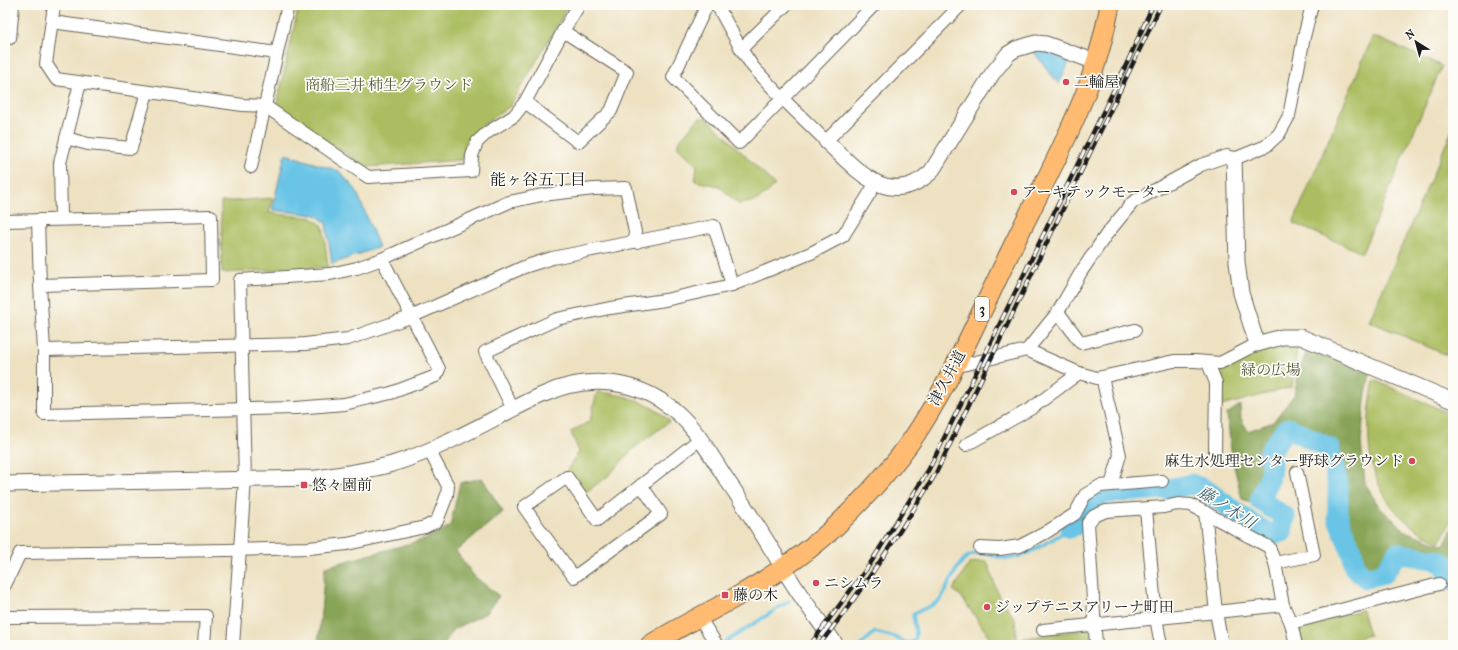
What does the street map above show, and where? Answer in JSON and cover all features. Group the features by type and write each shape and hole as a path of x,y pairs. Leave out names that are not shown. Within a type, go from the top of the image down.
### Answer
{"main road":[{"name":"津久井道","path":"650,645 741,594 814,545 836,526 883,477 920,428 954,367 1077,114 1096,62 1105,31 1110,5"}],"street":[{"path":"10,38 13,5"},
{"path":"54,5 46,64 56,79 243,105 265,106 368,177 471,171 472,156 477,142 488,132 514,116 525,102 563,31 579,5"},
{"path":"251,167 288,5"},
{"path":"707,5 673,78 740,143 874,5"},
{"path":"717,5 741,49 753,67 783,99 856,169 868,179 887,187 906,187 923,180 931,172 992,74 1004,58 1016,49 1036,44 1046,44 1096,62"},
{"path":"741,49 786,5"},
{"path":"826,141 961,5"},
{"path":"1027,350 1058,312 1106,235 1133,202 1201,165 1227,156 1234,159 1266,146 1279,134 1289,116 1304,37 1312,5"},
{"path":"52,22 277,53"},
{"path":"525,102 578,142 611,112 626,72 563,31"},
{"path":"61,219 60,163 80,83"},
{"path":"66,138 88,144 131,148 147,92"},
{"path":"1234,159 1236,248 1241,293 1257,344"},
{"path":"513,409 485,352 557,319 610,308 665,300 732,285 819,249 843,236 876,183"},
{"path":"233,645 244,480 244,409 240,280 330,274 357,268 382,259 509,202 542,195 594,189 626,188 637,242"},
{"path":"5,221 211,216 212,280 40,285"},
{"path":"38,220 44,350 44,414 296,408 344,404 391,393 436,376 439,369 413,316 382,259"},
{"path":"44,350 305,344 348,339 413,316 524,268 552,258 714,226 732,285"},
{"path":"1058,312 1081,343 1135,330"},
{"path":"954,367 1027,350 1079,373 1097,378 1174,361 1220,363 1257,344 1282,337 1301,337 1453,400"},
{"path":"1208,363 1216,383 1214,452"},
{"path":"966,445 1032,408 1079,373"},
{"path":"1102,377 1120,455 1111,485"},
{"path":"5,484 316,478 359,472 393,464 429,450 544,394 567,385 589,381 610,382 631,386 653,395 684,418 700,439 749,513 803,599 836,645"},
{"path":"641,485 661,514 574,578 524,507 567,477 597,520 641,485 700,439"},
{"path":"5,585 20,553 309,548 347,544 425,527 436,522 447,495 448,486 429,450"},
{"path":"1275,563 1314,555 1298,472"},
{"path":"1096,645 1093,625 1088,523 1083,517 1085,495 1100,486 1162,481"},
{"path":"980,548 1000,549 1020,546 1045,533 1083,517 1106,511 1146,509 1178,504 1191,505 1269,547 1275,563 1283,605 1291,623 1296,645"},
{"path":"1146,509 1156,618 1161,645"},
{"path":"1205,512 1216,612 1222,645"},
{"path":"1291,623 1439,584"},
{"path":"1043,630 1283,605"},
{"path":"5,617 206,616 204,645"},
{"path":"699,617 717,645"}],"green space":[{"name":"商船三井 柿生グラウンド","path":"299,5 569,5 510,106 479,128 466,143 462,160 367,167 276,108"},
{"path":"1373,36 1442,66 1362,253 1293,223"},
{"path":"699,118 707,118 775,185 766,194 755,201 738,204 719,186 695,181 697,166 678,147 678,142"},
{"path":"1453,128 1453,358 1369,321"},
{"path":"273,198 269,213 312,218 323,226 328,267 222,273 221,202"},
{"name":"緑の広場","path":"1276,343 1298,344 1292,387 1221,406 1214,368"},
{"path":"1309,346 1370,373 1365,400 1361,442 1365,484 1380,508 1407,532 1444,545 1453,526 1453,575 1449,561 1431,560 1393,553 1385,568 1369,572 1361,562 1352,535 1344,518 1341,482 1329,447 1293,429 1288,422 1267,445 1253,503 1242,499 1232,458 1227,414 1240,405 1241,419 1248,431 1273,422 1294,395 1301,365"},
{"name":"麻生水処理センター野球グラウンド","path":"1374,380 1453,415 1453,517 1440,542 1416,529 1399,515 1386,498 1377,481 1369,442 1369,422"},
{"path":"597,392 636,400 654,409 670,421 633,449 608,476 586,492 567,470 579,452 571,432 590,421"},
{"path":"482,478 503,512 456,551 474,576 499,596 486,613 452,630 444,645 318,645 325,567 426,539 450,526 460,483"},
{"name":"ジップテニスアリーナ町田","path":"987,561 998,594 1015,619 1017,639 1090,629 1093,645 995,645 960,595 953,590 970,563"},
{"path":"1362,610 1369,635 1331,645 1302,645 1299,626"}],"water":[{"path":"1038,49 1066,57 1069,62 1059,84 1032,50"},
{"path":"285,154 339,171 356,190 379,247 332,264 326,223 316,215 272,210"}],"waterway":[{"name":"藤ノ木川","path":"1070,528 1082,521 1088,507 1095,499 1106,493 1174,488 1191,484 1206,490 1238,514 1269,534 1282,532 1285,517 1260,500 1270,476 1270,451 1285,430 1289,428 1329,448 1338,485 1338,518 1353,555 1354,567 1366,578 1384,573 1397,553 1437,560 1445,564 1448,576 1453,580"},
{"path":"861,645 875,632 894,637 902,641 912,642 915,640 916,634 913,614 935,604 940,600 961,563 971,555 987,554 1002,558 1013,558 1026,554 1070,528"},
{"path":"724,643 789,601"}],"railway":[{"path":"810,645 870,564 929,469 1127,63 1153,5"},
{"path":"819,645 880,561 909,518 936,473 1161,5"}],"place":[{"name":"二輪屋","path":"1066,82"},
{"name":"アーキテックモーター","path":"1014,192"},
{"name":"麻生水処理センター野球グラウンド","path":"1412,461"},
{"name":"悠々園前","path":"304,485"},
{"name":"ニシムラ","path":"816,583"},
{"name":"藤の木","path":"725,595"},
{"name":"ジップテニスアリーナ町田","path":"987,607"}],"district":[{"name":"能ヶ谷五丁目","path":"538,179"}]}
